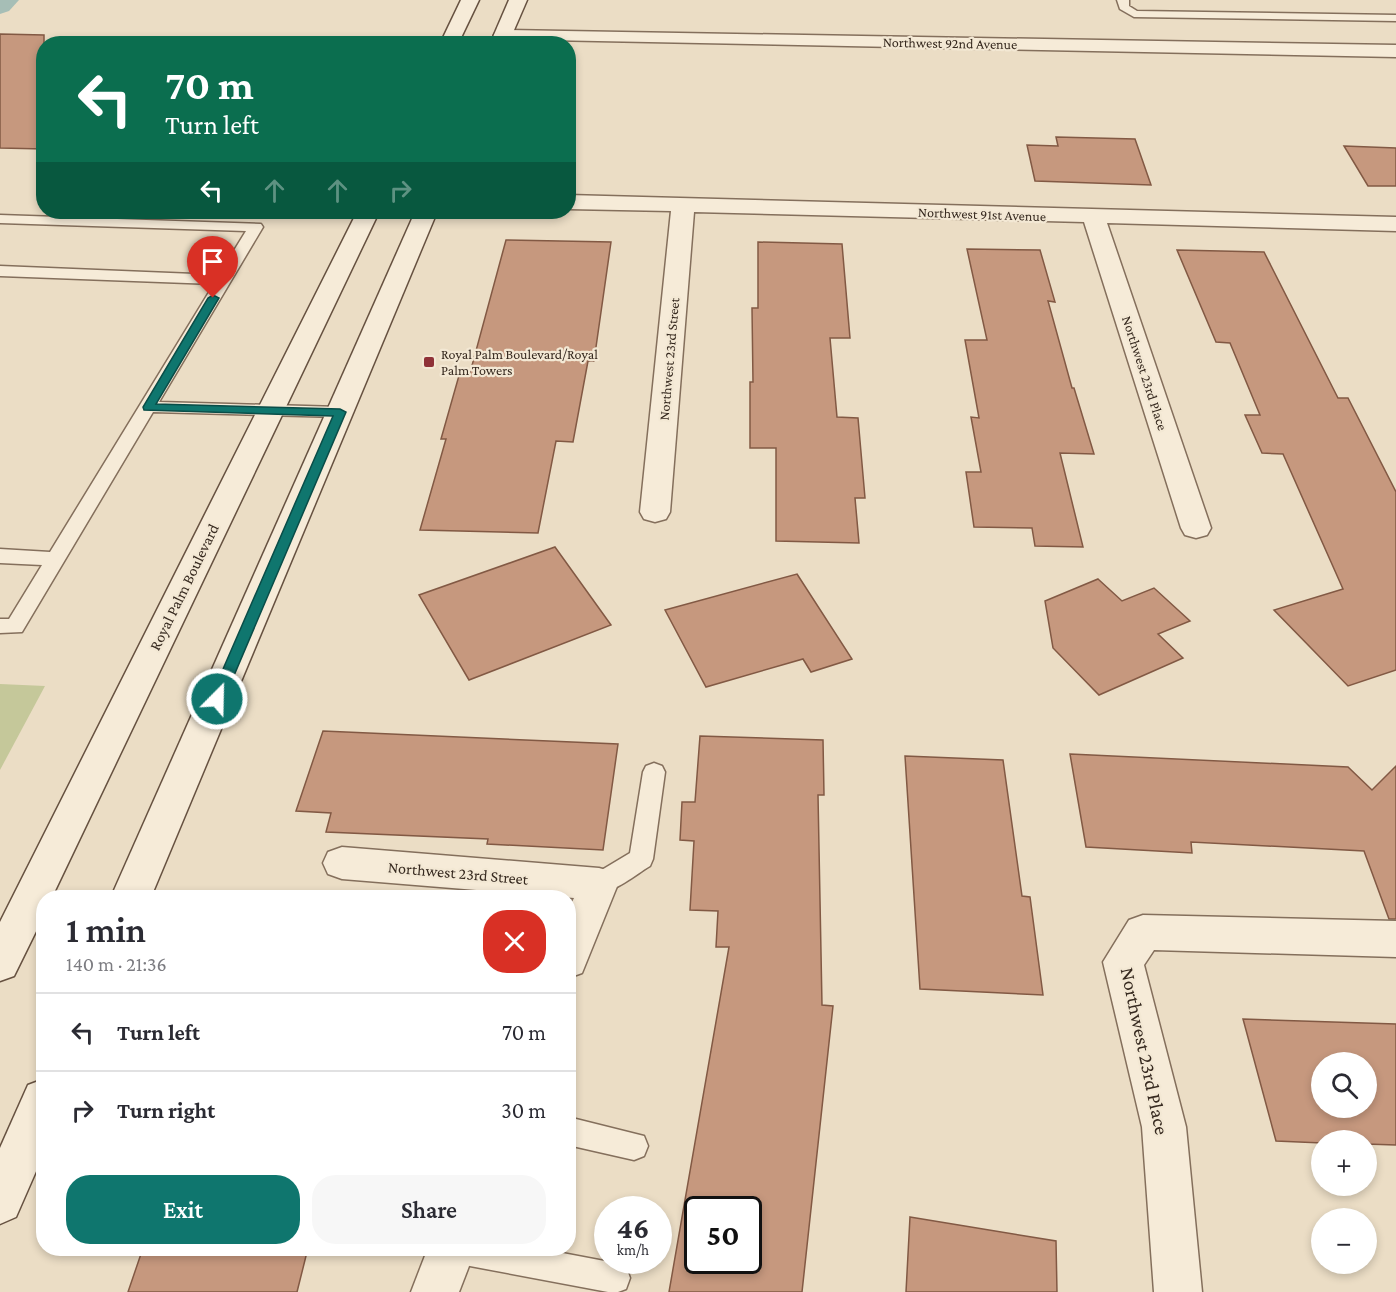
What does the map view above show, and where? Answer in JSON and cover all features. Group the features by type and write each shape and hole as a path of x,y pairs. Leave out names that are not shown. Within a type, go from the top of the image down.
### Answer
{"street":[{"path":"453,36 470,0"},
{"path":"502,36 518,0"},
{"name":"Northwest 92nd Avenue","path":"576,40 1396,51"},
{"name":"Northwest 91st Avenue","path":"576,202 1094,218 1396,224"},
{"name":"Northwest 23rd Street","path":"655,512 683,206"},
{"name":"Northwest 23rd Place","path":"1094,218 1196,528"},
{"name":"Royal Palm Boulevard","path":"0,963 365,219"},
{"path":"134,890 423,219"},
{"name":"Northwest 23rd Street","path":"342,863 599,884"},
{"path":"576,940 599,884"},
{"name":"Northwest 23rd Place","path":"1178,1292 1164,1127 1123,962 1143,932 1382,939"},
{"path":"0,1201 36,1118"},
{"path":"435,1292 450,1256"}],"lane":[{"path":"1123,0 1124,7 1134,14 1396,18"},
{"path":"0,219 256,227 15,627 0,626"},
{"path":"0,271 224,280"},
{"path":"148,407 340,412"},
{"path":"0,556 56,559"},
{"path":"599,884 641,859 654,772"},
{"path":"576,1133 634,1146"},
{"path":"496,1256 615,1278"}],"green space":[{"path":"0,684 45,686 0,770"}],"building":[{"path":"0,34 44,35 36,36 36,149 0,148"},
{"path":"1056,137 1135,139 1151,185 1035,181 1027,145 1058,146"},
{"path":"1344,146 1396,148 1396,186 1368,186"},
{"path":"506,240 611,242 594,361 588,361 573,442 556,441 538,533 420,530 446,439 441,439 460,372 470,373"},
{"path":"758,242 842,244 850,338 830,338 837,417 858,418 865,498 855,498 859,543 776,541 776,448 750,448 750,382 753,382 752,308 758,308"},
{"path":"967,249 1040,250 1055,302 1048,301 1072,388 1074,388 1094,454 1060,453 1083,547 1035,546 1032,528 974,527 966,472 981,472 971,417 979,418 965,340 987,340"},
{"path":"1177,250 1264,252 1338,398 1348,398 1396,492 1396,670 1348,686 1274,610 1343,589 1283,454 1262,453 1245,415 1260,415 1230,343 1216,342"},
{"path":"555,547 611,625 469,680 419,595"},
{"path":"797,574 852,659 811,672 803,659 706,687 665,610"},
{"path":"1098,579 1122,601 1154,588 1190,621 1158,634 1183,658 1099,695 1053,648 1045,601"},
{"path":"323,731 618,744 603,850 487,844 488,839 326,832 331,813 296,811"},
{"path":"700,736 823,740 824,795 818,795 822,1005 833,1006 802,1292 669,1292 684,1206 684,1274 762,1274 762,1196 686,1196 729,947 716,947 718,911 690,910 694,841 680,840 682,802 695,802"},
{"path":"1070,754 1348,767 1372,790 1396,766 1396,919 1389,919 1364,851 1191,842 1192,853 1086,847"},
{"path":"905,756 1003,760 1022,896 1030,897 1043,995 920,989"},
{"path":"1243,1019 1396,1024 1396,1145 1377,1144 1377,1130 1311,1130 1311,1143 1276,1141"},
{"path":"910,1217 1056,1241 1057,1292 906,1292"},
{"path":"140,1256 306,1256 297,1292 128,1292"}],"waterway":[{"path":"0,6 6,0"}],"place":[{"name":"Royal Palm Boulevard/Royal Palm Towers","path":"429,362"}],"route":[{"path":"213,298 148,407 340,412 217,699"}]}
